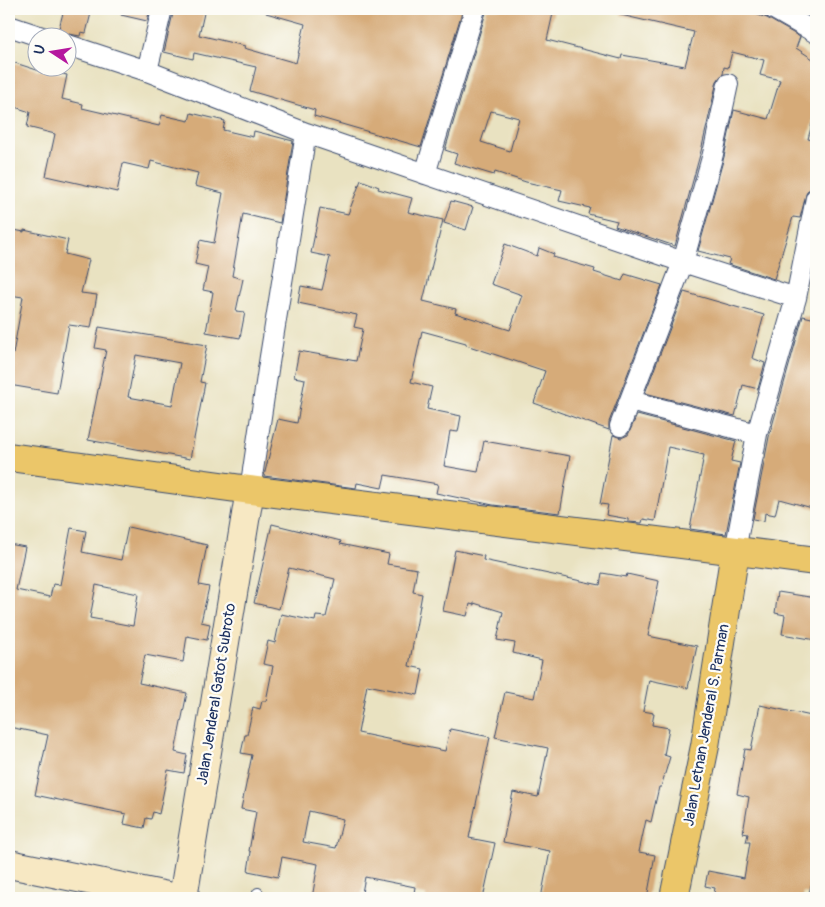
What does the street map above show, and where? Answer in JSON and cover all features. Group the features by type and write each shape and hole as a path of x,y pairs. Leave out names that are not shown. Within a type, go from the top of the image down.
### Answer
{"main road":[{"path":"9,458 816,561"},
{"name":"Jalan Jenderal Gatot Subroto","path":"183,898 250,490"},
{"name":"Jalan Letnan Jenderal S. Parman","path":"674,898 705,746 735,551"},
{"path":"9,864 177,898"}],"street":[{"path":"146,71 162,9"},
{"path":"425,174 475,9"},
{"path":"774,9 816,34"},
{"path":"9,26 28,32"},
{"path":"78,48 146,71 306,133 683,262 796,298"},
{"path":"620,426 683,262 713,154 728,84"},
{"path":"250,490 306,133"},
{"path":"735,551 757,434 796,298 816,198"},
{"path":"630,401 757,434"}],"building":[{"path":"64,9 92,9 86,33 81,32 80,36 78,36 78,28 59,28"},
{"path":"121,9 150,9 147,21 121,15"},
{"path":"174,9 205,9 199,35 245,46 244,48 296,63 305,24 266,13 267,9 463,9 421,147 314,116 315,110 250,91 256,67 194,53 193,59 164,52"},
{"path":"487,9 554,9 547,40 621,59 622,55 685,66 694,32 621,15 622,9 749,9 749,12 767,18 800,37 796,48 816,61 816,109 808,139 816,141 816,186 807,191 800,218 793,217 774,279 728,264 730,259 698,251 724,157 734,110 768,119 780,80 760,75 764,60 732,52 728,68 724,67 723,74 717,81 701,151 675,246 615,226 617,221 588,214 590,208 559,201 562,190 526,182 495,172 494,175 454,163 457,154 445,150","holes":["491,111 519,118 510,151 481,142"]},
{"path":"9,61 28,67 28,78 66,78 62,99 83,104 82,108 159,126 162,115 189,121 191,113 225,121 223,130 253,137 254,131 293,141 280,223 243,214 232,276 243,279 236,311 245,312 240,338 206,332 213,292 203,290 208,267 195,264 200,240 214,243 223,193 195,186 198,173 151,161 149,169 123,163 117,192 46,176 55,134 27,127 30,112 9,105"},
{"path":"361,180 379,187 378,189 412,198 408,212 443,220 423,301 456,309 455,313 510,330 522,295 491,284 505,244 537,256 539,248 554,254 553,257 595,269 594,272 622,281 625,274 662,285 609,422 609,430 534,403 545,371 466,345 466,343 422,331 411,382 432,387 427,409 461,416 458,432 450,431 444,466 478,472 484,441 570,456 560,513 493,505 436,493 438,484 385,475 382,488 357,483 356,488 264,476 278,419 297,423 305,379 294,377 299,351 356,361 363,329 354,327 357,315 298,303 301,286 322,290 330,257 311,253 320,208 348,214"},
{"path":"451,201 473,207 466,230 444,223"},
{"path":"9,229 24,232 24,230 68,240 65,254 89,260 81,293 97,295 91,328 69,325 57,393 9,385 9,353 13,354 23,297 9,295"},
{"path":"684,292 764,315 752,358 765,363 758,389 743,385 735,416 645,393"},
{"path":"803,316 816,319 816,509 779,499 775,515 765,513 764,521 753,519 769,437"},
{"path":"99,327 207,345 200,382 205,383 190,459 88,440 106,350 95,348","holes":["136,355 180,363 172,405 128,397"]},
{"path":"637,415 736,441 731,461 740,463 726,534 690,529 704,455 668,447 655,521 643,519 642,523 628,522 628,519 606,515 608,505 600,504 613,435 621,438 628,435"},
{"path":"272,524 341,541 340,544 389,554 387,564 417,569 413,592 422,594 409,666 423,669 418,695 367,685 358,733 445,751 450,729 490,737 469,838 495,843 483,898 426,898 426,895 414,893 415,887 365,877 361,898 312,898 318,864 282,857 278,877 248,871 251,852 249,851 256,812 241,809 252,755 241,753 253,707 260,709 262,701 266,701 273,666 263,664 268,641 275,643 281,614 315,621 316,616 326,617 335,579 289,568 279,609 254,603","holes":["309,811 343,819 336,848 303,842"]},
{"path":"128,527 207,545 199,585 209,587 201,622 210,624 207,640 187,636 183,662 145,655 139,683 187,693 175,752 187,755 184,773 168,770 159,814 153,812 151,819 146,818 144,828 124,824 126,814 35,795 48,735 9,727 9,544 25,547 16,590 50,597 53,584 60,585 71,528 86,531 82,552 121,560","holes":["96,585 138,594 133,626 90,618"]},
{"path":"455,550 484,556 483,560 600,585 602,573 626,577 627,574 659,581 648,636 697,646 688,688 649,680 643,711 654,713 652,725 669,728 664,755 670,757 661,787 659,787 651,822 646,820 639,852 655,855 647,898 541,898 550,851 503,842 513,792 538,797 548,748 495,737 505,692 534,698 542,660 513,653 515,643 497,640 503,612 474,603 474,605 470,604 467,616 443,611"},
{"path":"778,592 816,598 816,640 782,634 785,615 775,613"},
{"path":"760,705 816,717 816,886 811,885 809,894 803,893 803,898 713,898 715,888 705,886 708,871 744,878 750,842 746,842 748,834 743,833 749,797 737,794 745,749 751,750"}]}
